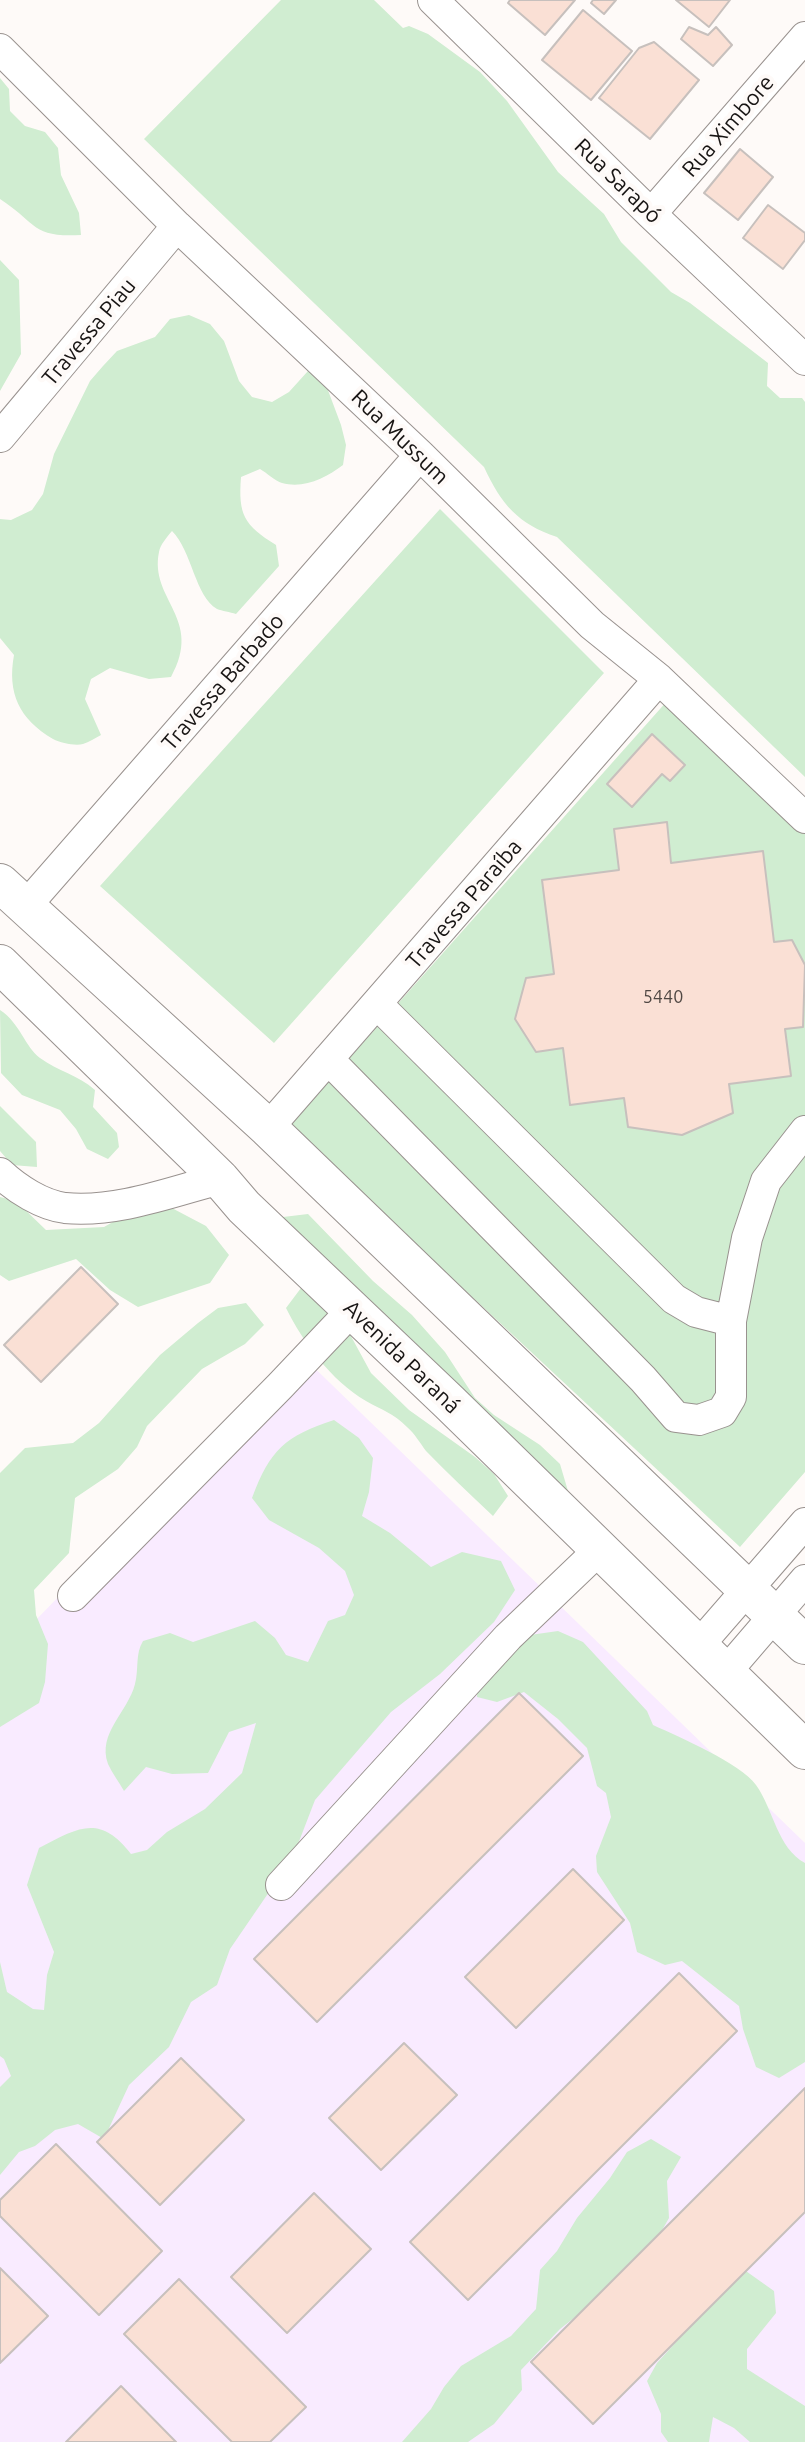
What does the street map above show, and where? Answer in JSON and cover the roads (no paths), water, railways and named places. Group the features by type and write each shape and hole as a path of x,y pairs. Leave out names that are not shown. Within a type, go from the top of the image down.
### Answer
{"main road":[{"path":"12,895 268,1128 805,1645"},
{"name":"Avenida Paraná","path":"0,964 220,1179 244,1207 353,1309 805,1750"}],"street":[{"name":"Rua Sarapó","path":"433,0 805,360"},
{"name":"Rua Ximbore","path":"651,214 805,37"},
{"name":"Rua Mussum","path":"0,49 177,226 420,455 592,625 659,679 805,818"},
{"name":"Travessa Piau","path":"0,437 177,226"},
{"name":"Travessa Barbado","path":"12,895 420,455"},
{"name":"Travessa Paraíba","path":"268,1128 659,679"},
{"path":"377,1004 674,1299 696,1312 731,1321"},
{"path":"328,1059 643,1379 676,1417 699,1420 722,1412 731,1397 731,1321 747,1238 766,1181 805,1131"},
{"path":"0,1173 17,1190 64,1208 119,1205 220,1179"},
{"path":"73,1596 353,1309"},
{"path":"726,1672 805,1523"},
{"path":"281,1885 508,1637 600,1549"},
{"path":"699,1645 760,1603 805,1580"}]}
